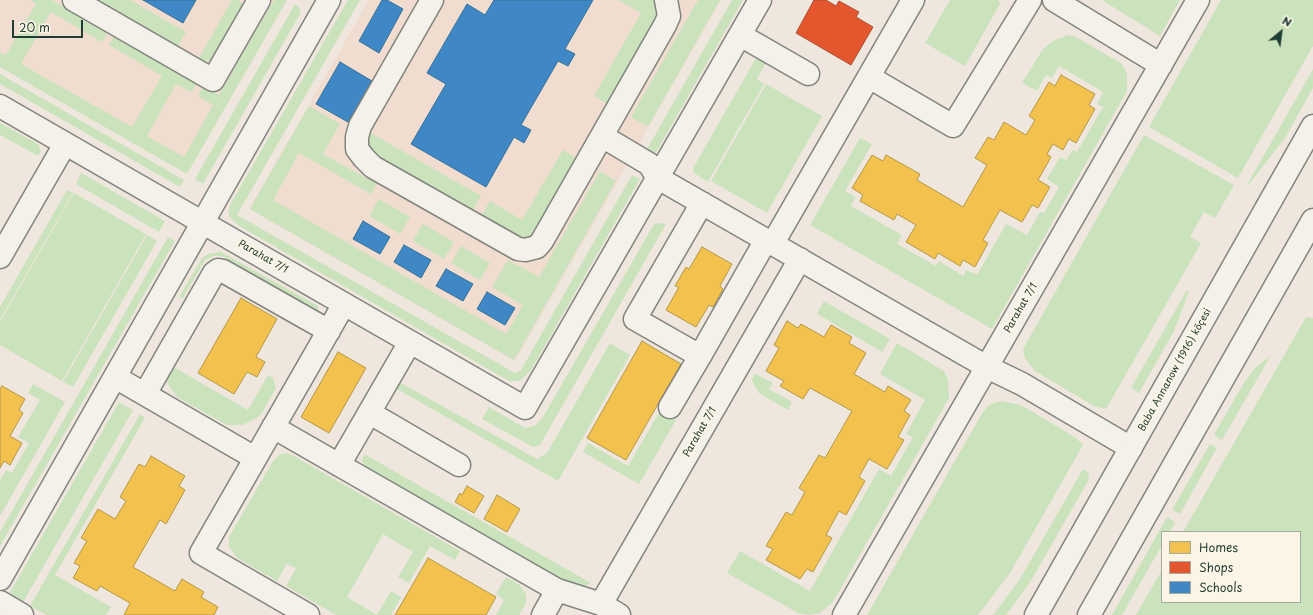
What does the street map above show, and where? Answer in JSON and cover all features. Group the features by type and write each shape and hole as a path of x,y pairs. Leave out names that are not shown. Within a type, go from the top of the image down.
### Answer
{"street":[{"path":"74,0 214,80 259,0"},
{"path":"0,579 330,0"},
{"path":"423,3 358,131 357,149 373,167 518,249 525,250 536,247 542,241 665,25 669,16 666,0"},
{"path":"658,178 760,0"},
{"path":"869,77 953,126 1030,0"},
{"path":"1054,0 1160,65"},
{"name":"Parahat 7/1","path":"844,615 1198,0"},
{"path":"670,407 869,77 908,2"},
{"path":"740,35 808,74"},
{"name":"Parahat 7/1","path":"0,106 525,408 658,178"},
{"name":"Baba Annanow (1916) köçesi","path":"1036,615 1313,126"},
{"path":"602,136 649,164 658,178 987,367 1022,384 1131,448"},
{"path":"0,257 65,144"},
{"path":"700,356 636,319 702,203"},
{"path":"1094,609 1313,220"},
{"name":"Parahat 7/1","path":"610,610 800,259"},
{"path":"145,394 214,273 218,270 223,271 329,331"},
{"path":"308,615 201,553 344,304"},
{"path":"339,465 410,342"},
{"path":"115,377 255,458"},
{"path":"370,413 459,465"},
{"path":"273,427 557,590 610,610"},
{"path":"1027,615 1060,575"},
{"path":"543,615 557,590"},
{"path":"0,602 22,615"}],"shaded area":[{"path":"0,0 287,0 187,174 0,67"},
{"path":"369,0 721,0 515,361 249,209"}],"green space":[{"path":"30,0 52,0 108,32 102,42 51,12 21,64 132,127 162,76 109,45 114,36 197,83 191,92 176,84 147,136 184,157 213,105 198,96 203,87 219,95 274,0 287,0 187,174 0,67 0,52 6,55 36,4"},
{"path":"97,0 130,0 186,32 178,46"},
{"path":"232,0 237,0 246,5 213,60 203,61 199,58"},
{"path":"348,0 360,0 237,215 515,373 521,370 632,175 640,179 531,370 520,381 509,381 239,226 229,216 231,203"},
{"path":"618,0 654,0 659,15 609,105 594,96 641,13"},
{"path":"698,0 720,0 648,127 631,117"},
{"path":"732,0 743,0 654,156 646,151"},
{"path":"950,0 997,0 1001,2 965,66 925,43"},
{"path":"1102,0 1180,0 1160,36"},
{"path":"1221,0 1313,0 1313,46 1238,178 1149,127"},
{"path":"295,4 300,8 300,14 203,184 195,179"},
{"path":"1068,35 1074,36 1122,64 1127,74 1127,91 992,329 810,225 860,138 872,144 845,191 856,197 851,206 902,235 897,244 936,266 939,261 963,276 967,270 977,275 1006,224 1027,235 1040,212 1044,213 1059,187 1047,179 1060,157 1066,160 1073,150 1077,152 1103,107 1097,104 1103,92 1059,66 1052,78 1046,75 1037,91 1022,83 1043,49 1053,41"},
{"path":"758,55 767,61 757,79 764,84 708,182 694,173 693,168"},
{"path":"1313,69 1313,88 1285,138 1249,184 1248,183"},
{"path":"0,74 184,180 180,187 0,84"},
{"path":"766,84 822,116 767,213 711,181"},
{"path":"309,106 340,124 323,154 377,184 371,194 299,153 273,200 506,334 523,305 492,287 508,260 539,277 600,171 616,181 514,360 250,209"},
{"path":"0,123 38,144 41,151 38,156 0,135"},
{"path":"369,132 481,196 472,212 378,158 368,146 367,142"},
{"path":"1144,135 1234,185 1215,218 1204,212 1190,237 1201,243 1106,409 1094,406 1035,371 1025,358 1023,349"},
{"path":"563,150 578,159 534,237 526,241 481,217 490,201 522,220"},
{"path":"81,173 165,221 159,232 76,184"},
{"path":"67,190 73,193 0,320 0,307"},
{"path":"74,193 146,234 62,381 0,345 0,322"},
{"path":"379,199 410,217 400,234 369,216"},
{"path":"423,224 454,242 444,259 413,241"},
{"path":"654,224 666,224 540,445 533,447 482,419 489,407 525,428 534,426 542,419"},
{"path":"147,235 157,241 73,387 63,382"},
{"path":"168,237 175,241 0,546 0,532"},
{"path":"461,246 490,263 480,280 451,263"},
{"path":"221,252 318,306 318,313 221,256 214,256 205,260 183,298 179,297 202,258 208,254"},
{"path":"1187,290 1189,291 1174,331 1139,393 1131,388"},
{"path":"824,301 890,339 882,352 817,314"},
{"path":"1306,317 1313,318 1313,615 1136,615 1161,572 1161,603 1301,603 1301,531 1184,531"},
{"path":"610,343 630,355 558,481 397,389 401,383 537,459 547,453"},
{"path":"897,343 944,371 948,380 949,398 833,602 820,613 810,615 798,613 727,573 740,551 810,591 879,469 891,476 913,437 906,434 925,400 880,374"},
{"path":"1271,355 1222,440 1214,435 1245,381 1255,368"},
{"path":"170,365 248,410 268,375 273,378 276,388 262,413 257,418 242,425 227,425 177,397 166,381 166,376"},
{"path":"754,373 773,383 769,389 792,402 788,410 759,393 752,381"},
{"path":"33,384 65,402 0,516 0,481 6,470 12,473 29,443 18,437 40,400 28,393"},
{"path":"1002,401 1021,405 1076,438 1083,445 1010,573 978,615 867,615 984,410 991,404"},
{"path":"119,402 133,410 23,602 9,594"},
{"path":"660,411 676,420 639,484 583,452 588,443 628,466"},
{"path":"140,414 145,418 55,575 111,607 106,615 47,615 30,606"},
{"path":"1210,444 1217,448 1180,514 1172,510"},
{"path":"286,453 292,455 460,551 455,560 430,546 409,583 398,577 413,552 383,534 347,597 377,615 336,615 286,586 296,568 287,564 277,581 237,558 229,547 229,537 273,461 279,455"},
{"path":"364,454 591,583 583,587 574,587 367,469 362,461"},
{"path":"1083,469 1089,473 1088,481 1029,584 1006,615 993,615 1020,579"},
{"path":"1167,517 1175,522 1170,531 1161,531 1161,547 1122,615 1112,615"},
{"path":"506,577 520,585 526,595 526,603 519,615 496,615 504,600 496,594"},
{"path":"391,591 401,597 391,615 377,615"}],"building: Homes":[{"path":"1061,75 1095,94 1089,105 1095,109 1076,143 1069,139 1063,150 1053,144 1047,154 1051,157 1038,180 1050,187 1038,208 1032,205 1022,222 1000,210 983,240 988,243 975,267 963,260 960,266 938,253 935,259 906,242 916,225 897,214 894,220 860,201 863,195 852,188 872,155 883,161 886,155 920,174 917,180 963,207 987,165 975,158 988,137 994,140 1004,122 1026,135 1035,120 1029,116 1049,82 1055,86"},
{"path":"702,247 732,264 720,286 723,289 713,307 709,305 696,327 666,310 679,287 675,286 686,267 689,269"},
{"path":"241,298 277,319 256,357 265,362 257,377 247,372 234,394 198,373"},
{"path":"787,321 798,328 801,324 824,337 831,325 852,337 849,343 866,353 854,374 885,392 888,386 911,400 904,411 910,415 898,437 904,440 887,469 869,459 859,477 865,481 846,515 839,511 826,535 832,538 813,572 807,569 800,579 766,560 773,549 766,546 786,512 792,515 805,492 799,488 819,455 825,458 852,411 810,388 803,399 780,386 784,381 766,371 779,348 774,345"},
{"path":"642,341 681,364 626,460 587,438"},
{"path":"338,352 366,368 329,433 301,417"},
{"path":"2,386 25,399 19,410 23,413 10,436 22,443 10,465 4,461 0,468 0,389"},
{"path":"151,456 185,476 179,486 185,490 166,524 160,520 133,567 175,591 182,579 204,592 201,597 218,607 214,615 124,615 130,603 100,586 97,591 73,578 80,566 74,563 87,541 81,538 98,509 115,519 126,501 120,497 139,464 145,467"},
{"path":"467,486 484,496 474,513 455,502 460,493 462,495"},
{"path":"497,495 520,509 507,532 484,519"},
{"path":"428,558 496,597 486,615 395,615"}],"building: Shops":[{"path":"814,0 826,0 836,6 839,1 859,12 856,17 873,27 851,65 796,33"}],"building: Schools":[{"path":"143,0 196,0 183,23"},
{"path":"382,0 387,0 403,9 379,53 359,41"},
{"path":"494,0 593,0 565,49 575,54 568,66 558,61 521,125 531,130 524,143 514,137 486,187 411,144 446,84 427,73 467,4 485,15"},
{"path":"340,62 372,81 348,122 316,104"},
{"path":"363,221 390,237 380,254 353,239"},
{"path":"404,245 431,260 421,278 394,262"},
{"path":"446,269 473,284 463,301 436,286"},
{"path":"487,292 515,308 505,325 477,309"}]}
